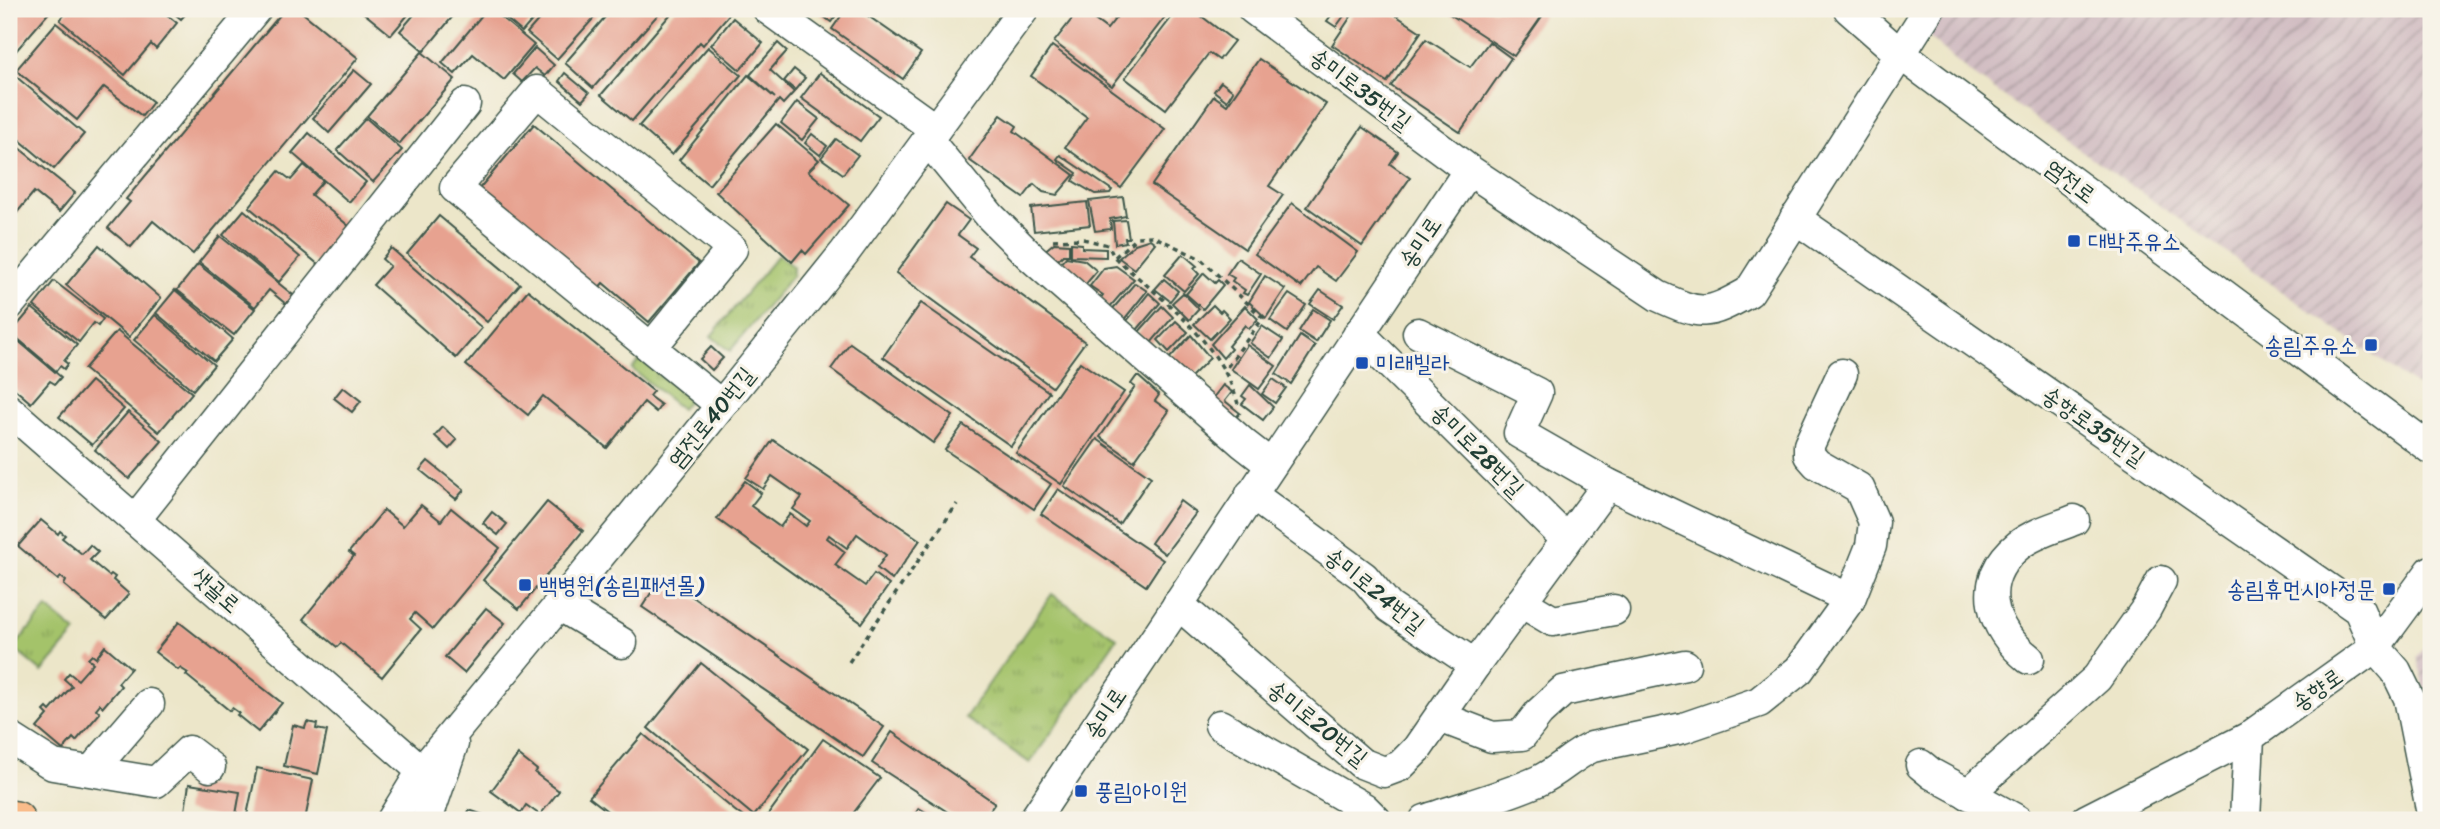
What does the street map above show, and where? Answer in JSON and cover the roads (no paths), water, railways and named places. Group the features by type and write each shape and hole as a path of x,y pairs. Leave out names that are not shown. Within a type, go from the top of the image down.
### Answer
{"main road":[{"path":"9,819 16,820"}],"street":[{"path":"9,306 256,9"},
{"path":"768,9 931,134 990,216 1030,256 1271,465"},
{"name":"염전로40번길","path":"392,820 422,771 845,251 1024,9"},
{"name":"송미로35번길","path":"1254,9 1469,170"},
{"name":"염전로","path":"1849,9 1899,53 2431,449"},
{"path":"1469,170 1658,296 1690,310 1718,309 1749,292 1899,53 1930,9"},
{"path":"651,348 732,249 537,91 455,188 651,348 722,405"},
{"path":"135,520 465,104"},
{"name":"송미로","path":"1034,820 1469,170"},
{"name":"송향로35번길","path":"1795,218 2359,610 2375,648 2396,671 2409,698 2431,809"},
{"name":"송미로28번길","path":"1359,333 1566,539"},
{"path":"1418,333 1536,393 1519,433 1608,484 1850,599"},
{"path":"1425,820 1537,781 1556,771 1578,753 1592,747 1683,728 1759,702 1798,670 1850,599 1871,546 1874,522 1859,488 1817,464 1809,455 1809,445 1842,374"},
{"name":"샛골로","path":"9,410 422,771"},
{"path":"1475,665 1608,484"},
{"name":"송미로24번길","path":"1251,494 1364,577 1389,607 1475,665"},
{"path":"2029,659 2014,647 1995,620 1992,588 1999,564 2021,543 2074,520"},
{"name":"송향로","path":"2098,818 2249,737 2375,648 2431,571"},
{"path":"1968,794 2097,678 2146,609 2161,581"},
{"path":"1521,602 1553,621 1614,610"},
{"name":"송미로20번길","path":"1178,604 1361,764 1384,772 1400,766 1418,750 1475,665"},
{"path":"559,605 622,643"},
{"path":"1440,717 1492,737 1522,735 1539,713 1563,691 1685,665"},
{"path":"92,770 149,704"},
{"path":"428,820 460,725"},
{"path":"1220,725 1364,808 1376,820"},
{"path":"9,737 53,765 156,782 189,751 209,767"},
{"path":"2245,820 2249,737"},
{"path":"1921,765 2017,820"}],"place":[{"name":"대박주유소","path":"2074,241"},
{"name":"송림주유소","path":"2371,345"},
{"name":"미래빌라","path":"1362,363"},
{"name":"백병원(송림패션몰)","path":"525,585"},
{"name":"송림휴먼시아정문","path":"2389,589"},
{"name":"풍림아이원","path":"1081,791"}]}
